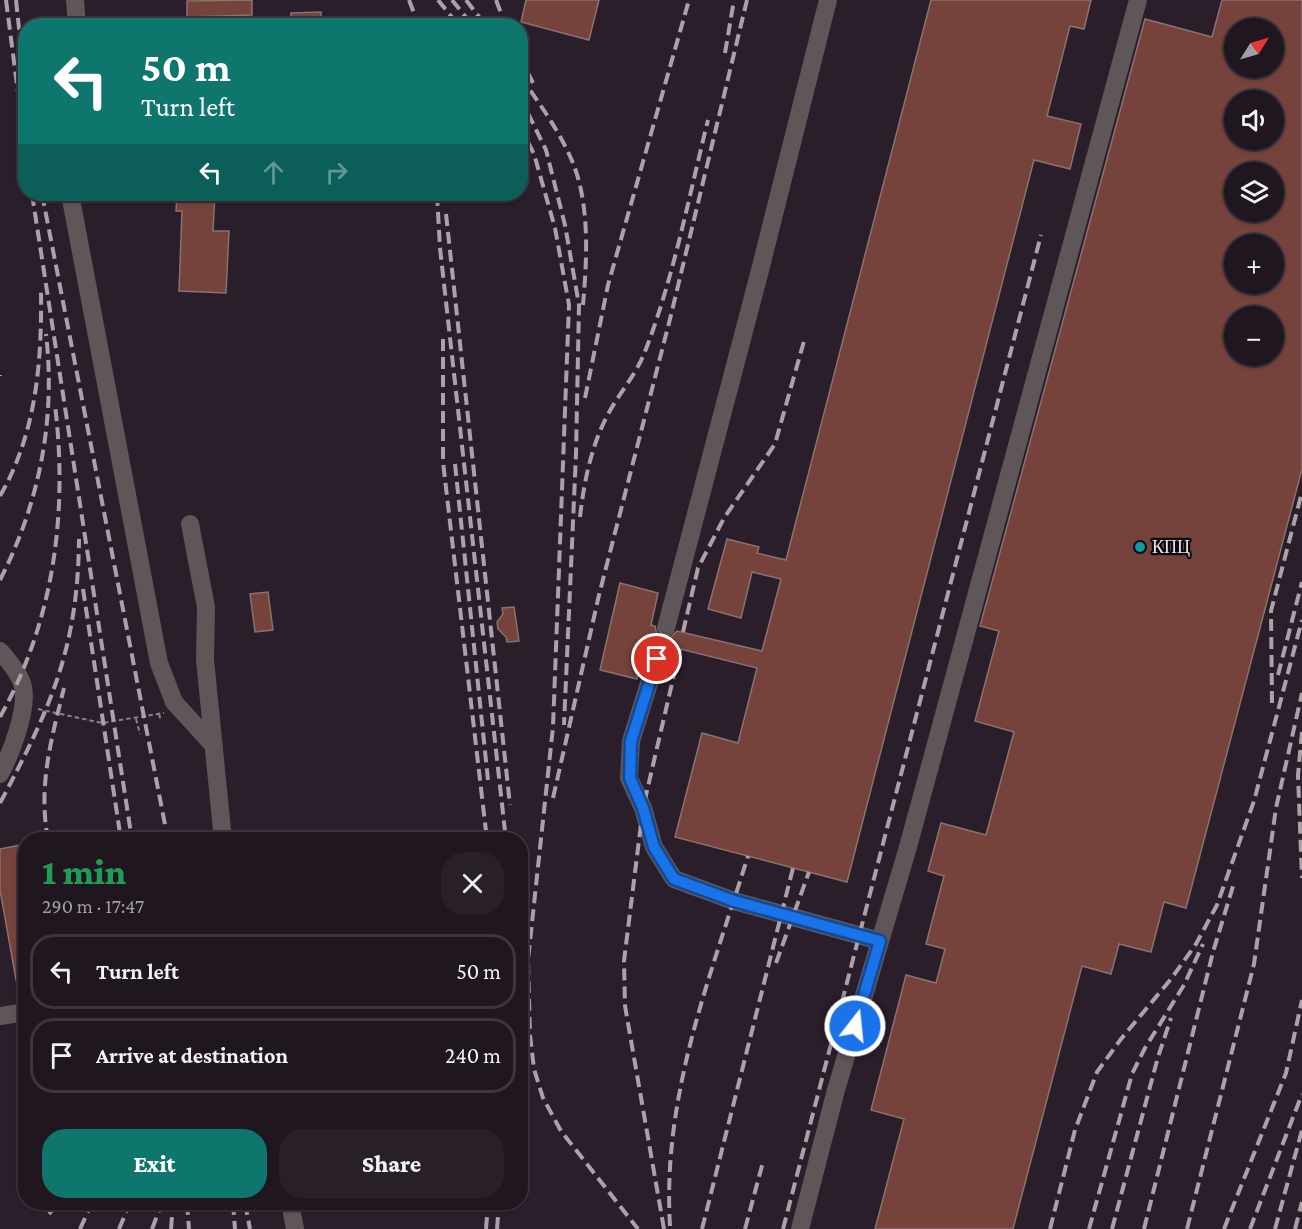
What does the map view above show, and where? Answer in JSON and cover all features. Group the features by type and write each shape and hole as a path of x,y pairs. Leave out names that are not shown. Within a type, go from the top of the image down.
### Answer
{"lane":[{"path":"75,0 76,18"},
{"path":"828,0 758,278 663,637 631,741 630,778 643,808 654,847 674,879 734,901 880,941"},
{"path":"800,1229 836,1090 908,847 1138,0"},
{"path":"71,201 157,652 174,702 214,746"},
{"path":"190,524 206,607 204,660 223,832"},
{"path":"0,651 23,685 23,706 7,760 0,774"},
{"path":"0,1016 18,1013"},
{"path":"291,1210 295,1229"}],"path":[{"path":"23,706 102,723 164,713 174,702"},
{"path":"159,714 160,721"},
{"path":"136,719 140,734"}],"building":[{"path":"252,0 252,15 187,17 187,1"},
{"path":"526,0 599,0 589,40 528,24 528,18 522,18"},
{"path":"931,0 1091,0 1084,29 1070,26 1047,116 1081,124 1070,169 1034,160 847,882 675,837 702,733 738,743 757,668 672,647 670,638 677,631 762,651 781,579 752,572 741,618 708,609 727,539 759,547 757,553 786,560"},
{"name":"КПЦ","path":"1222,0 1302,0 1302,469 1186,908 1164,902 1151,952 1119,944 1111,974 1082,966 1013,1229 875,1229 904,1119 871,1110 906,975 936,983 945,949 926,944 944,876 928,871 941,823 986,835 1014,732 975,721 999,631 980,626 1145,19 1212,37"},
{"path":"321,12 321,18 291,18 291,13"},
{"path":"177,201 215,201 213,231 229,231 226,293 179,291 182,211 176,211"},
{"path":"620,583 658,593 651,625 655,626 657,635 650,642 646,641 637,679 600,670"},
{"path":"268,592 273,630 255,632 250,594"},
{"path":"514,607 519,641 507,642 506,637 498,629 497,622 503,614 502,608"},
{"path":"18,846 18,991 0,890 0,849"}],"railway":[{"path":"6,0 18,92"},
{"path":"16,0 18,19"},
{"path":"409,0 416,18"},
{"path":"438,0 453,18"},
{"path":"452,0 467,18"},
{"path":"466,0 480,18"},
{"path":"496,0 503,18"},
{"path":"585,398 608,285 689,0"},
{"path":"725,53 734,0"},
{"path":"553,798 599,595 670,319 747,0"},
{"path":"528,73 533,83"},
{"path":"528,88 562,140 578,180 586,233 583,305"},
{"path":"528,113 546,150 565,225 579,305 576,454 564,725"},
{"path":"580,517 592,452 607,416 642,358 656,321 673,265 708,120"},
{"path":"528,142 534,154 555,228 569,305 553,727 528,960"},
{"path":"33,201 131,832"},
{"path":"43,201 166,832"},
{"path":"437,201 440,248 505,832"},
{"path":"446,214 510,805"},
{"path":"783,1229 1041,235"},
{"path":"0,496 22,447 35,395 40,342 41,288"},
{"path":"0,580 25,522 41,461 49,398 46,334"},
{"path":"443,339 443,462 486,832"},
{"path":"683,632 698,568 724,518 775,444 804,341"},
{"path":"0,717 33,643 45,605 53,566 58,526 59,486 59,445 55,405"},
{"path":"455,464 488,780"},
{"path":"1272,703 1271,611 1302,492"},
{"path":"0,803 33,738 58,677 73,613 79,539"},
{"path":"1278,675 1302,582"},
{"path":"83,589 120,832"},
{"path":"1050,1229 1075,1130 1097,1072 1171,979 1196,944 1217,905 1254,801 1302,620"},
{"path":"664,1229 625,1006 624,961 643,808 680,649"},
{"path":"47,832 44,801 47,763 64,688"},
{"path":"1187,1229 1254,964 1276,808 1302,693"},
{"path":"1302,732 1298,775 1302,878"},
{"path":"670,1226 669,1178 673,1130 681,1084 705,992 748,856"},
{"path":"702,1229 793,868"},
{"path":"776,963 809,872"},
{"path":"1144,1229 1213,952 1234,883"},
{"path":"1089,1229 1132,1074 1145,1048 1184,985 1203,944"},
{"path":"528,960 530,1035 534,1069 543,1098 561,1131 638,1229"},
{"path":"1224,1229 1286,1073 1302,1000"},
{"path":"1112,1229 1158,1057 1171,1018"},
{"path":"1250,1229 1302,1094"},
{"path":"1275,1229 1302,1130"},
{"path":"745,1229 763,1162"},
{"path":"1295,1229 1302,1202"},
{"path":"49,1214 52,1210"},
{"path":"80,1229 89,1210"},
{"path":"119,1229 127,1210"},
{"path":"152,1229 159,1210"},
{"path":"171,1229 172,1210"},
{"path":"188,1210 189,1229"},
{"path":"234,1210 235,1229"},
{"path":"246,1210 250,1229"},
{"path":"486,1229 487,1210"},
{"path":"497,1229 498,1210"}],"place":[{"name":"КПЦ","path":"1140,547"}],"route":[{"path":"657,659 631,741 630,778 643,808 654,847 674,879 734,901 880,941 855,1026"}]}
